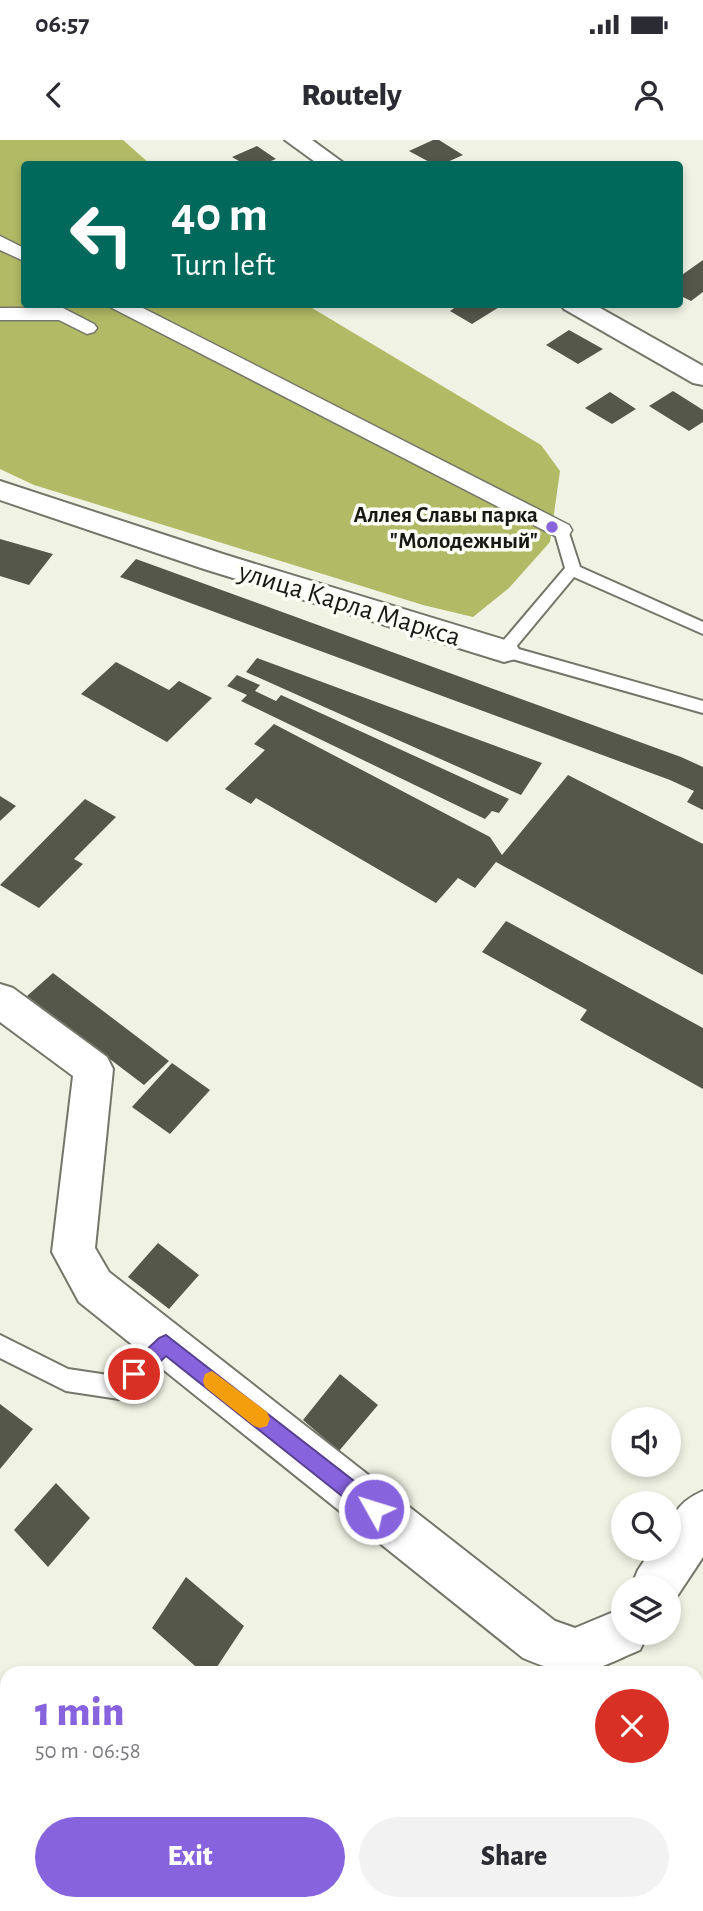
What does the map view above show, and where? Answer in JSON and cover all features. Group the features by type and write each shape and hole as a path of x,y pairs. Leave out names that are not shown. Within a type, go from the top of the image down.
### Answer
{"street":[{"path":"296,140 328,161"},
{"path":"0,242 21,253"},
{"path":"127,308 561,530"},
{"path":"580,308 703,377"},
{"path":"0,314 63,314 87,328"},
{"name":"улица Карла Маркса","path":"0,490 215,562 504,651"},
{"path":"0,1000 93,1069 73,1252 94,1287 541,1641 576,1663 611,1641"},
{"path":"663,1575 703,1515"}],"lane":[{"path":"561,530 573,570 703,628"},
{"path":"504,651 573,570"},
{"name":"улица Карла Маркса","path":"504,651 703,707"},
{"path":"0,1346 66,1380 119,1388 166,1344"}],"green space":[{"path":"0,140 123,140 147,161 21,161 21,308 312,308 541,445 560,471 550,542 509,588 473,617 423,605 34,485 0,469"}],"building":[{"path":"439,140 463,155 450,161 427,161 409,151"},
{"path":"257,146 276,159 239,161 232,157"},
{"path":"703,260 703,292 691,301 683,297 683,274"},
{"path":"454,308 498,308 472,324 450,311"},
{"path":"569,330 603,349 578,364 546,345"},
{"path":"673,391 703,410 703,422 689,431 649,406"},
{"path":"610,392 636,409 612,424 585,408"},
{"path":"0,539 53,554 29,585 0,576"},
{"path":"136,559 681,757 703,767 703,810 687,802 694,791 670,780 120,577"},
{"path":"257,658 542,763 521,795 246,672"},
{"path":"116,662 169,690 179,681 212,698 167,742 81,694"},
{"path":"237,675 260,685 255,691 276,701 281,695 509,799 499,813 492,811 485,819 241,701 247,695 227,686"},
{"path":"274,724 490,837 502,855 568,775 703,844 703,975 496,862 475,888 458,878 436,903 256,798 251,804 225,789 265,750 254,744"},
{"path":"0,796 16,806 0,821"},
{"path":"85,799 116,817 74,859 83,864 39,908 0,885"},
{"path":"506,921 703,1028 703,1089 580,1020 587,1010 482,952"},
{"path":"53,973 169,1061 144,1085 27,996"},
{"path":"172,1063 210,1090 170,1134 132,1107"},
{"path":"158,1243 199,1275 169,1309 128,1277"},
{"path":"340,1374 378,1405 339,1451 303,1420"},
{"path":"0,1404 33,1429 0,1469"},
{"path":"56,1483 90,1518 48,1567 14,1530"},
{"path":"186,1577 244,1626 218,1666 195,1666 152,1628"}],"slow traffic":[{"path":"212,1381 260,1419"}],"place":[{"name":"Аллея Славы парка \"Молодежный\"","path":"552,527"}],"route":[{"path":"134,1374 166,1344 374,1509"}]}
